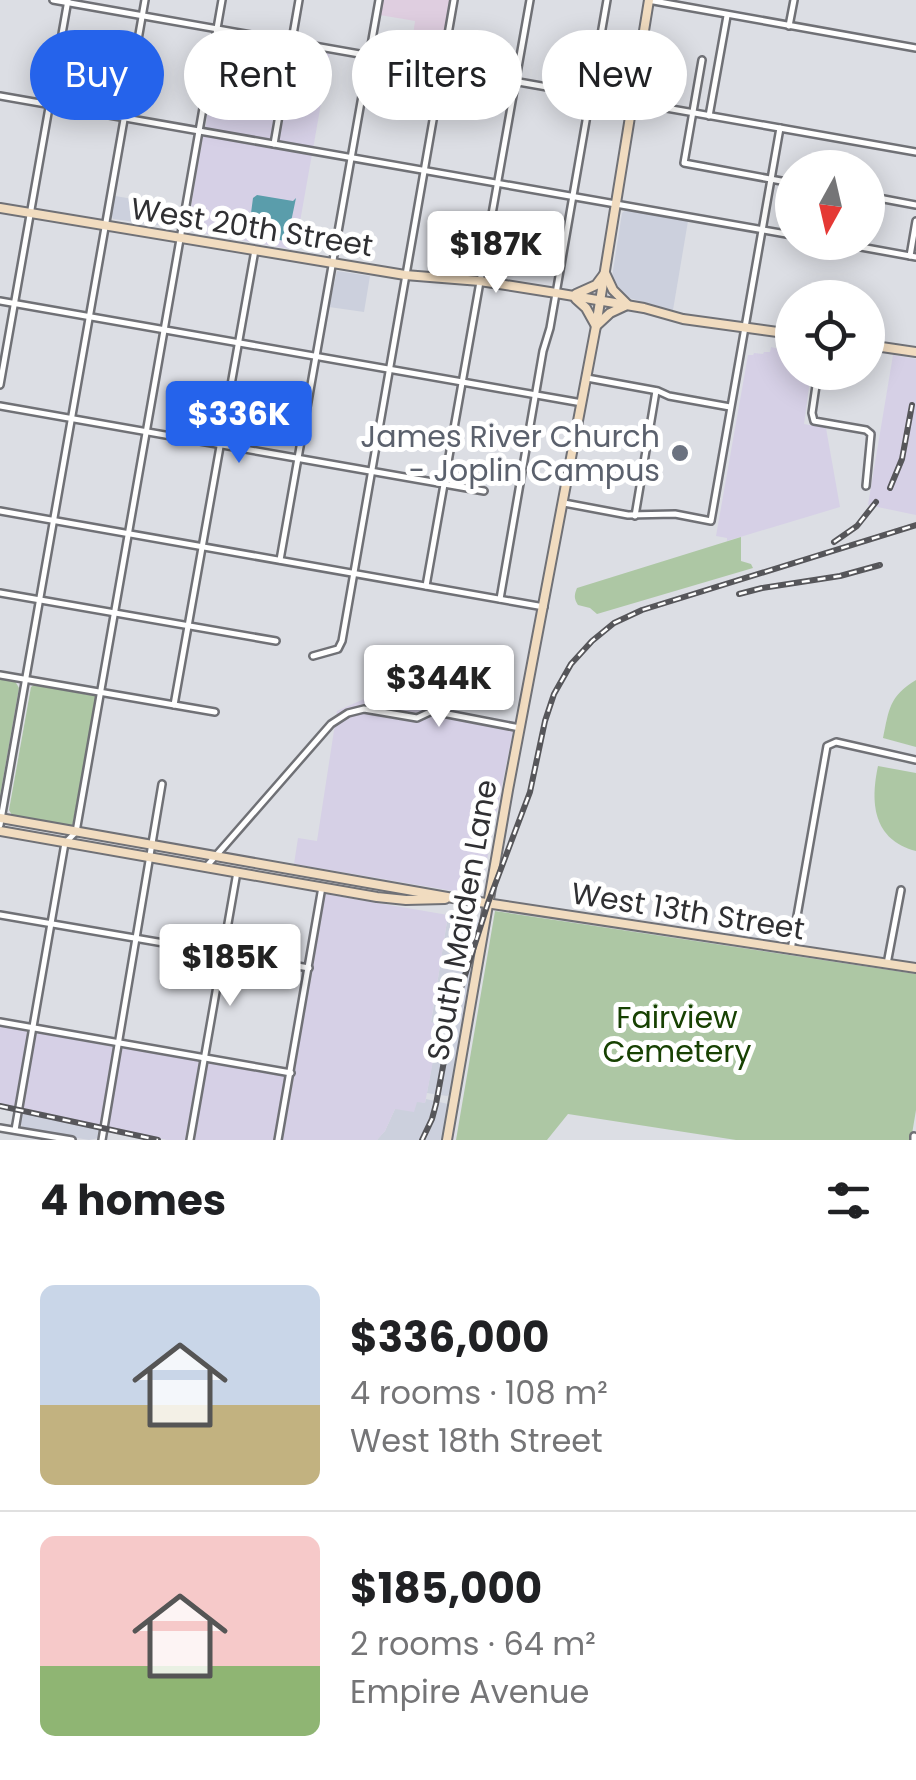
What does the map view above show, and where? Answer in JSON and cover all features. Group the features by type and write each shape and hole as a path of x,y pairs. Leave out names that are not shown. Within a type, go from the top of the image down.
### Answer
{"main road":[{"name":"South Maiden Lane","path":"644,30 649,0"},
{"name":"South Maiden Lane","path":"447,1140 596,326 629,120"},
{"name":"West 20th Street","path":"0,208 405,275 556,293 683,319 775,331"},
{"path":"605,273 613,290 629,306 613,311 596,326 586,308 572,296 592,288 605,273"},
{"path":"885,347 916,352"},
{"name":"West 13th Street","path":"0,823 30,824 453,898 916,968"},
{"name":"West 13th Street","path":"0,823 28,836 326,888 406,900 453,898"},
{"path":"28,836 30,824"},
{"path":"110,850 112,839"},
{"path":"193,865 195,852"},
{"path":"232,859 234,872"},
{"path":"262,877 264,864"},
{"path":"280,880 282,867"},
{"path":"311,885 314,873"},
{"path":"326,888 332,876"}],"street":[{"path":"53,0 223,30"},
{"path":"140,30 145,0"},
{"path":"15,1130 65,843 76,832 222,0"},
{"path":"294,30 300,0"},
{"path":"374,30 379,0"},
{"path":"449,30 454,0"},
{"path":"522,46 530,0"},
{"path":"602,30 607,0"},
{"path":"649,0 916,48"},
{"path":"789,26 794,0"},
{"path":"63,30 68,1"},
{"path":"709,116 727,15"},
{"path":"702,60 684,163 775,180"},
{"path":"0,96 30,101"},
{"path":"687,112 916,152"},
{"path":"0,385 47,120"},
{"path":"0,823 124,120"},
{"path":"135,120 775,232"},
{"path":"274,144 278,120"},
{"path":"280,560 358,120"},
{"path":"313,656 340,646 433,120"},
{"path":"426,586 509,120"},
{"path":"500,599 585,120"},
{"path":"563,503 635,516 675,514 711,521 780,128"},
{"path":"885,199 916,205"},
{"path":"885,252 913,257 916,221"},
{"path":"174,705 256,250"},
{"path":"0,301 582,403"},
{"path":"586,378 731,408"},
{"path":"635,516 656,390"},
{"path":"815,390 814,421 871,434 866,486"},
{"path":"0,406 484,491"},
{"path":"0,511 544,607"},
{"path":"0,592 276,641"},
{"path":"0,675 215,712"},
{"path":"206,867 340,716 359,710 417,718 432,711 520,728"},
{"path":"791,950 825,750 836,742 916,760"},
{"path":"102,1140 162,784"},
{"path":"190,1140 234,872"},
{"path":"278,1140 326,888"},
{"path":"888,964 901,890"},
{"path":"0,915 309,968"},
{"path":"0,1022 291,1072"},
{"path":"0,1128 28,1136 72,1140"}],"shaded area":[{"path":"383,0 450,0 445,30 414,30 415,21 380,15"},
{"path":"207,120 275,120 271,141 205,129"},
{"path":"283,120 318,120 313,149 279,142"},
{"path":"203,136 312,154 295,250 187,230"},
{"path":"115,196 151,202 149,211 181,216 179,228 113,219"},
{"path":"626,210 688,221 673,310 629,298 615,289 612,277 622,213"},
{"path":"337,271 370,276 364,312 329,307"},
{"path":"771,347 775,348 775,390 809,390 804,424 826,428 840,507 727,541 716,536 748,355 770,352"},
{"path":"893,355 916,359 916,515 868,505"},
{"path":"441,681 437,704 515,722 483,879 465,893 294,864 298,838 317,841 337,711 364,699"},
{"path":"325,894 448,915 431,1022 440,1025 425,1103 417,1102 414,1112 395,1109 377,1140 283,1140"},
{"path":"448,915 479,920 447,1096 427,1093 439,1025 431,1023"},
{"path":"0,1026 28,1034 15,1107 0,1103"},
{"path":"39,1033 113,1047 101,1126 22,1109 35,1036"},
{"path":"121,1050 199,1061 187,1140 167,1140 108,1127"},
{"path":"210,1062 286,1076 276,1140 195,1140"},
{"path":"426,1099 448,1104 443,1140 377,1140 395,1109 417,1101 425,1103"},
{"path":"22,1109 101,1126 99,1138 89,1140 25,1129 20,1124"}],"green space":[{"path":"741,537 741,561 753,568 597,614 576,601 577,588"},
{"path":"0,678 15,681 19,688 0,796"},
{"path":"916,680 916,747 883,738 895,698"},
{"path":"34,685 97,699 72,827 26,821 9,810"},
{"path":"878,766 916,773 916,851 891,838 878,818"},
{"name":"Fairview Cemetery","path":"495,911 916,974 916,1110 911,1140 736,1140 568,1114 547,1140 456,1140"}],"water":[{"path":"257,195 293,201 296,198 287,241 248,236 253,198"}],"railway":[{"path":"890,488 902,459 912,405"},
{"path":"834,542 857,526 876,502"},
{"path":"422,1140 436,1104 453,1013 488,903 530,792 554,694 571,664 614,623 642,610 916,525"},
{"path":"739,594 880,565"},
{"path":"0,1106 158,1140"}],"place":[{"name":"James River Church - Joplin Campus","path":"680,453"}]}
